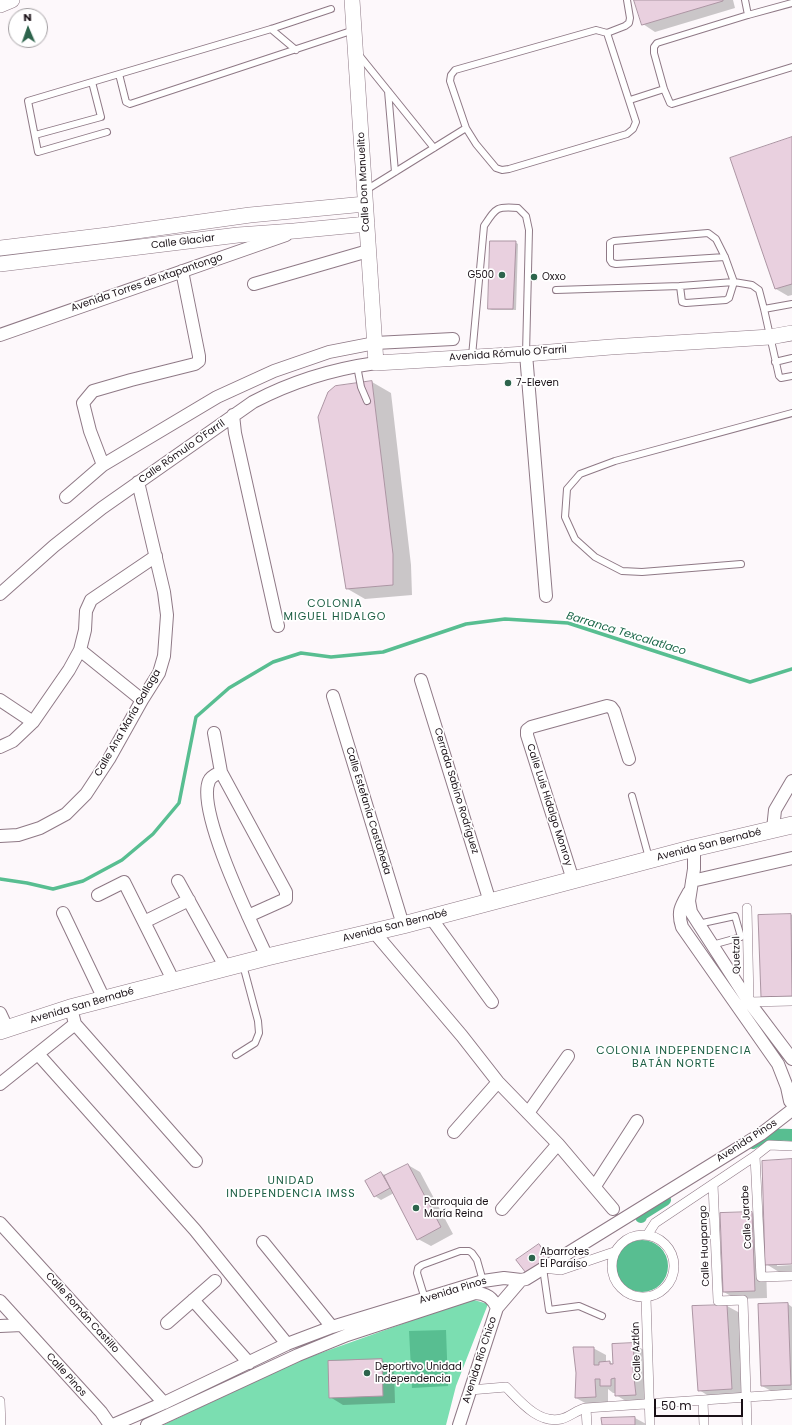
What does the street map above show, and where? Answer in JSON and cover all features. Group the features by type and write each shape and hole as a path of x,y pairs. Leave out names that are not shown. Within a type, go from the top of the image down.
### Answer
{"main road":[{"name":"Avenida San Bernabé","path":"2,1024 73,1016 104,999 267,957 431,918 694,848 792,825"}],"street":[{"path":"0,5 12,0"},
{"name":"Calle Don Manuelito","path":"352,0 376,363"},
{"name":"Calle Glaciar","path":"0,248 108,235 365,197"},
{"name":"Calle Glaciar","path":"0,264 238,235 367,224"},
{"name":"Avenida Torres de Ixtapantongo","path":"0,335 294,231"},
{"path":"254,284 368,251"},
{"path":"103,465 90,431 83,403 94,391 195,364 199,361 182,271"},
{"name":"Avenida Rómulo O'Farril","path":"234,415 253,402 272,392 305,379 357,366 376,363 770,337 792,333"},
{"path":"66,497 103,465 217,397 274,371 330,352 375,343 453,339"},
{"path":"526,354 546,596"},
{"name":"Calle Rómulo O'Farril","path":"0,594 54,546 102,508 234,415 237,440 278,626"},
{"name":"Calle Ana María Gallaga","path":"0,836 18,835 40,828 66,814 86,794 109,759 159,673 164,650 167,615 164,592 138,482"},
{"path":"0,747 13,741 33,722 69,670 80,650 85,630 86,611 91,600 156,556"},
{"path":"80,650 142,700"},
{"name":"Cerrada Sabino Rodríguez","path":"421,680 490,902"},
{"name":"Calle Estefanía Castañeda","path":"333,696 403,925"},
{"path":"0,700 33,722"},
{"name":"Calle Luis Hidalgo Monroy","path":"573,880 527,730 607,706 611,707 614,711 629,759"},
{"path":"214,733 221,772 286,892 286,899 248,916"},
{"path":"221,772 213,776 209,781 207,791 209,807 217,839 227,868 267,957"},
{"path":"773,829 775,810 792,781"},
{"path":"694,848 694,869 689,906 698,924 749,1002 792,1059"},
{"path":"792,858 691,886 681,907 679,918 682,928 778,1064 787,1086 790,1101 792,1103"},
{"path":"178,881 189,900 234,966"},
{"path":"98,895 124,882 174,982"},
{"path":"144,922 189,900"},
{"name":"Quetzal","path":"747,908 749,1002"},
{"path":"63,913 104,999"},
{"path":"431,918 492,1002"},
{"path":"374,932 462,1036 498,1082 558,1144 613,1209"},
{"path":"749,1002 792,1000"},
{"path":"0,1084 38,1054 73,1016 196,1161"},
{"path":"38,1054 195,1230 287,1344"},
{"path":"528,1112 568,1056"},
{"path":"454,1132 498,1082"},
{"name":"Avenida Pinos","path":"111,1425 164,1403 287,1344 332,1327 483,1281 504,1278 521,1280 531,1276 761,1134 792,1110"},
{"path":"595,1186 637,1121"},
{"path":"502,1209 558,1144"},
{"path":"648,1234 655,1223 756,1156 769,1145 792,1146"},
{"name":"Calle Jarabe","path":"756,1156 761,1277 792,1276"},
{"name":"Calle Huapango","path":"713,1184 718,1301 743,1300 748,1425"},
{"name":"Calle Román Castillo","path":"0,1223 164,1403"},
{"path":"648,1234 662,1240 671,1252 675,1267 671,1281 660,1292 646,1298 629,1295 616,1284 610,1268 614,1252 622,1241 634,1235 648,1234"},
{"path":"263,1242 332,1327"},
{"path":"543,1268 561,1270 614,1252"},
{"name":"Avenida Río Chico","path":"459,1425 497,1308 521,1280"},
{"path":"167,1322 214,1281"},
{"name":"Avenida Pinos","path":"147,1425 298,1355 347,1335 474,1294 484,1294 489,1296 497,1308"},
{"name":"Calle Aztlán","path":"646,1298 650,1425"},
{"path":"193,1300 249,1363"},
{"name":"Calle Pinos","path":"0,1301 111,1425"},
{"path":"0,1326 22,1325"},
{"path":"470,1390 506,1387 538,1416 560,1419 580,1409 586,1408 792,1394"},
{"path":"703,1400 704,1425"},
{"path":"0,1401 1,1425"},
{"path":"586,1408 587,1425"}],"lane":[{"path":"607,33 636,122 633,129 627,134 509,169 502,170 496,168 476,144 466,128 450,81 451,75 455,70 596,30 607,33 625,26 629,23 630,18 627,0"},
{"path":"745,0 748,15"},
{"path":"792,3 657,43 654,47 654,53 664,89 670,103 672,104 792,67"},
{"path":"107,132 38,152 28,101 271,29 331,9"},
{"path":"271,29 296,50"},
{"path":"119,74 126,102 130,104 354,30"},
{"path":"356,51 434,148"},
{"path":"35,135 101,117 92,82"},
{"path":"630,100 664,89"},
{"path":"388,91 395,172"},
{"path":"365,197 395,172 466,128"},
{"path":"472,356 484,226 494,210 505,207 518,208 526,216 529,230 526,354"},
{"path":"680,286 682,302 686,303 719,301 726,300 728,298 734,282 725,257 716,239 708,233 614,240 610,243 610,260 612,263 616,264 725,257"},
{"path":"556,290 680,286 734,282 752,285 758,290 764,309 778,376 781,378 792,376"},
{"path":"764,309 792,304"},
{"path":"775,362 792,358"},
{"path":"357,366 361,387 367,401"},
{"path":"741,564 642,572 622,571 595,557 575,539 565,517 567,489 580,474 615,461 792,414"},
{"path":"632,796 650,860"},
{"path":"698,924 735,916 741,937 712,945"},
{"path":"234,966 258,1020 259,1033 255,1043 236,1055"},
{"path":"425,1299 417,1273 418,1268 422,1265 460,1251 469,1251 475,1256 483,1281"},
{"path":"543,1268 549,1310 580,1306 602,1316"}],"shaded area":[{"path":"642,1240 652,1242 660,1248 666,1256 668,1266 666,1276 660,1284 652,1290 642,1292 632,1290 624,1284 618,1276 616,1266 618,1256 624,1248 632,1242"},
{"name":"Deportivo Unidad Independencia","path":"474,1300 488,1304 456,1386 446,1425 163,1425 301,1360 447,1308"},
{"path":"446,1330 448,1386 412,1388 409,1331"}],"building":[{"path":"634,0 723,0 723,1 642,25"},
{"path":"792,137 792,284 775,289 730,158"},
{"name":"G500","path":"490,241 516,241 513,309 488,309"},
{"path":"372,381 393,554 393,585 346,589 318,417 328,392 335,386"},
{"path":"791,914 792,996 761,997 758,915"},
{"path":"792,1159 792,1264 765,1265 762,1161"},
{"name":"Parroquia de María Reina","path":"408,1164 441,1227 417,1240 384,1176"},
{"path":"381,1172 390,1188 374,1197 365,1181"},
{"path":"752,1212 755,1291 723,1292 720,1213"},
{"name":"Abarrotes El Paraiso","path":"539,1244 548,1257 526,1273 516,1260"},
{"path":"788,1303 791,1385 761,1386 758,1304"},
{"path":"727,1305 732,1389 698,1391 692,1306"},
{"path":"634,1343 633,1369 636,1395 615,1396 615,1378 611,1379 611,1386 600,1386 600,1379 595,1379 596,1397 575,1398 576,1373 573,1347 594,1347 594,1365 599,1365 599,1362 610,1361 610,1364 613,1364 612,1344"},
{"path":"382,1359 383,1396 329,1398 328,1361"},
{"path":"635,1417 635,1425 602,1425 601,1418"}],"waterway":[{"name":"Barranca Texcalatlaco","path":"0,879 53,889 83,881 122,860 153,834 179,803 196,717 229,688 273,662 301,653 331,657 383,652 466,624 505,619 568,623 750,682 792,669"},
{"path":"753,1143 762,1138 792,1135"},
{"path":"641,1217 641,1215 665,1200"}],"place":[{"name":"G500","path":"502,275"},
{"name":"Oxxo","path":"534,277"},
{"name":"7-Eleven","path":"508,383"},
{"name":"Parroquia de María Reina","path":"416,1208"},
{"name":"Abarrotes El Paraiso","path":"532,1258"},
{"name":"Deportivo Unidad Independencia","path":"367,1373"}],"district":[{"name":"COLONIA MIGUEL HIDALGO","path":"335,610"},
{"name":"COLONIA INDEPENDENCIA BATÁN NORTE","path":"674,1057"},
{"name":"UNIDAD INDEPENDENCIA IMSS","path":"291,1187"}]}
